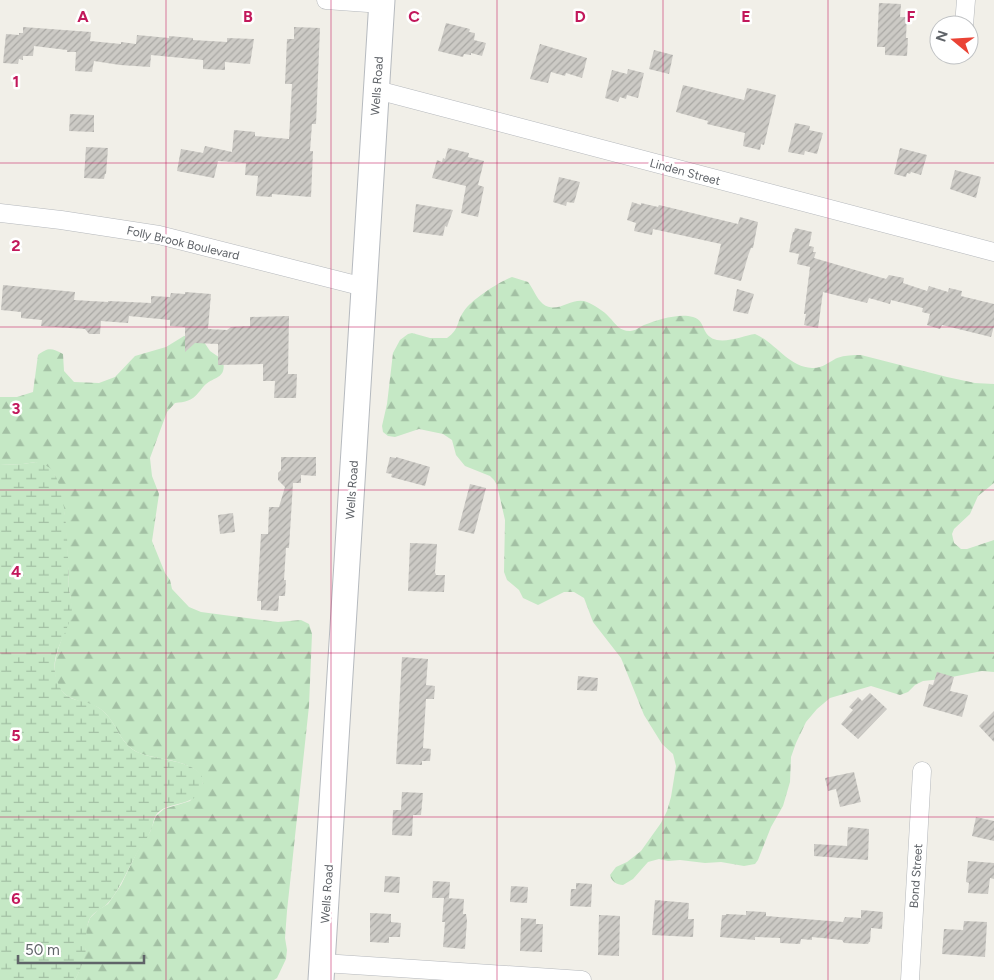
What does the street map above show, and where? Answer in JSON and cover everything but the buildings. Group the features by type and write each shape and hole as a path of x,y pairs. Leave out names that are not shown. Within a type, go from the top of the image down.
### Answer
{"main road":[{"name":"Wells Road","path":"322,972 382,2"}],"street":[{"path":"326,0 382,2"},
{"path":"965,15 966,0"},
{"name":"Linden Street","path":"377,90 994,252"},
{"name":"Folly Brook Boulevard","path":"0,213 159,235 364,286"},
{"name":"Bond Street","path":"910,980 922,771"},
{"path":"322,972 582,980"}],"green space":[{"path":"512,277 528,282 541,302 549,307 560,307 576,301 587,302 602,310 618,327 626,331 634,330 655,321 687,316 698,319 709,336 715,339 728,340 755,334 803,367 819,367 840,357 861,355 947,377 975,383 994,384 994,483 978,496 970,514 954,529 952,534 954,543 961,549 967,549 994,540 994,672 982,671 923,681 915,685 908,692 900,695 871,686 830,698 806,722 796,743 791,757 790,782 783,806 771,827 755,864 744,866 721,862 705,863 659,859 648,862 633,879 623,885 613,881 610,875 616,867 627,862 641,851 661,823 667,811 676,766 673,754 662,744 644,715 621,658 593,622 584,598 574,592 564,592 538,605 523,598 519,590 507,580 504,572 505,520 497,485 494,480 490,476 465,466 456,455 452,440 443,434 419,429 395,437 388,436 383,432 382,426 387,404 393,353 400,340 412,333 430,338 447,338 454,332 462,315 473,302 493,287"},
{"path":"184,336 200,336 210,351 223,360 224,366 221,374 204,386 194,397 175,403 167,412 150,458 152,476 159,494 152,541 165,573 170,580 172,589 189,607 201,612 278,622 301,620 309,624 312,634 309,706 287,911 286,959 277,978 274,980 75,980 82,965 86,948 86,929 90,918 108,904 121,885 137,852 150,832 156,816 164,809 190,801 203,783 200,775 187,765 149,756 134,750 122,739 110,719 99,708 69,697 61,690 56,680 55,661 71,608 66,528 62,503 55,475 36,462 0,465 0,397 17,397 33,392 38,355 47,350 63,354 64,371 74,382 99,383 115,377 135,356 166,347"},
{"path":"36,462 48,467 54,473 59,484 65,513 69,589 72,608 71,617 55,659 56,677 59,687 69,697 102,710 113,722 129,747 145,755 188,766 201,775 203,782 201,791 196,796 161,810 156,815 151,830 111,900 94,914 88,922 85,956 75,980 0,980 0,465"}]}
